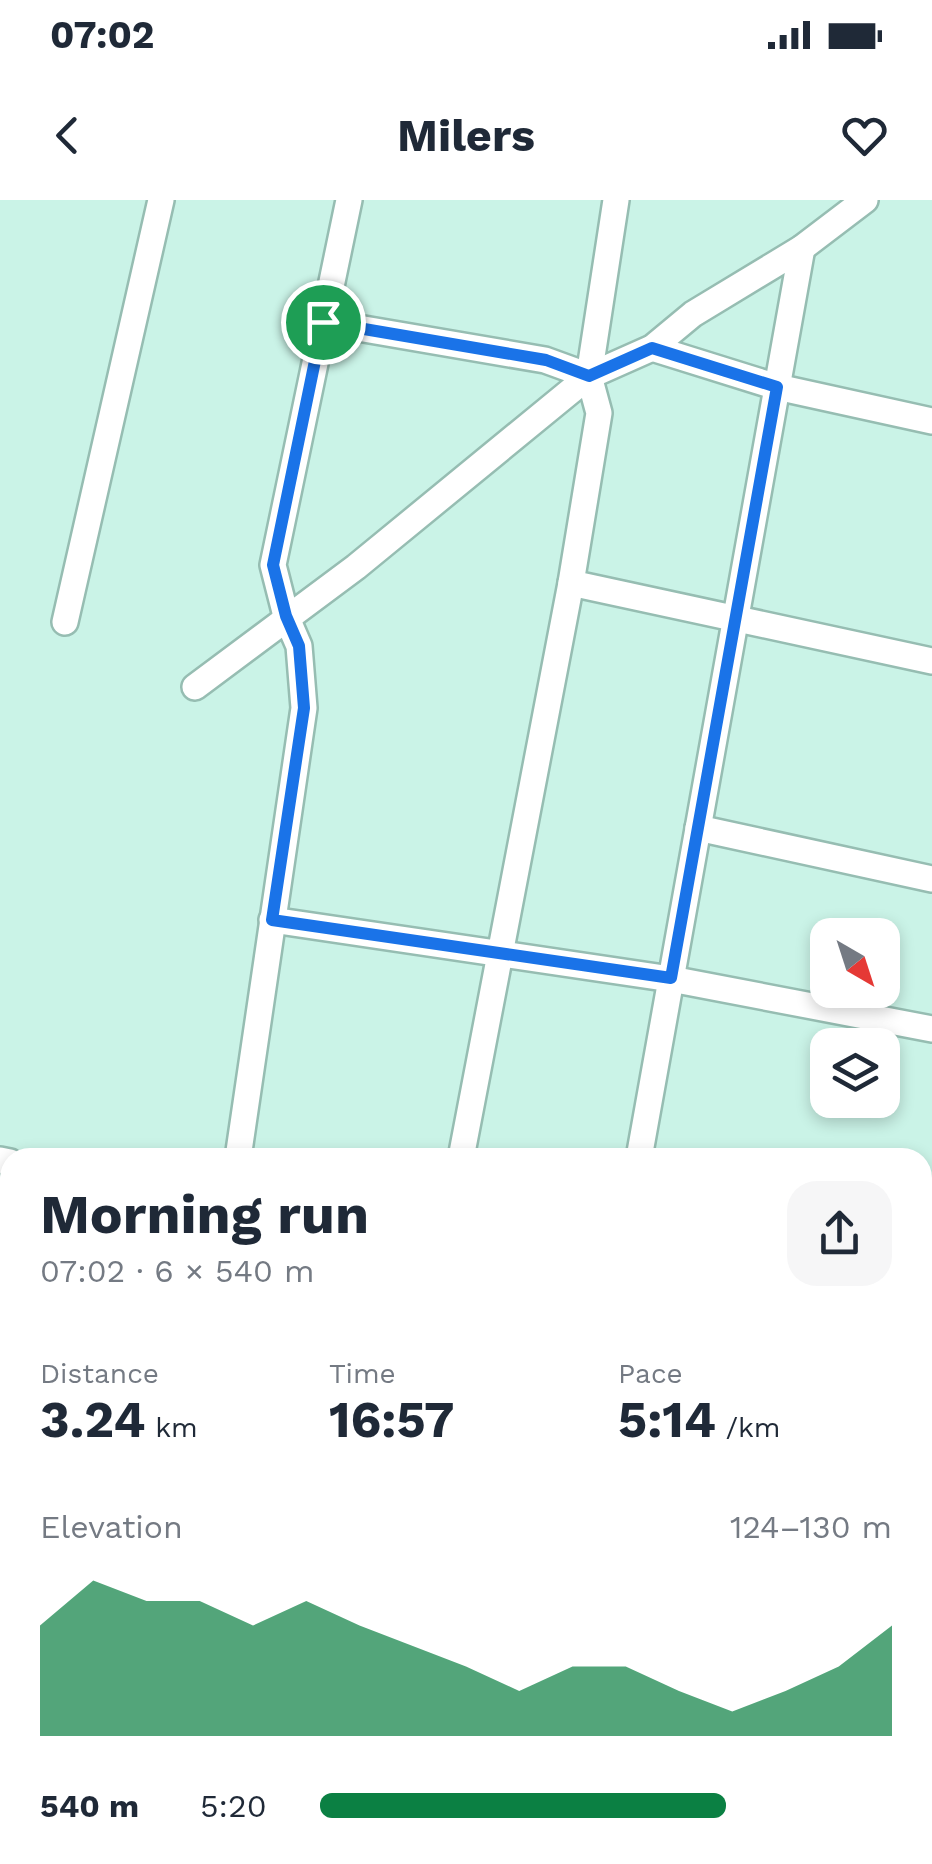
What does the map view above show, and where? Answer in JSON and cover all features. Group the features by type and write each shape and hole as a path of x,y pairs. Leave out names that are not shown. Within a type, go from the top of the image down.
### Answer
{"street":[{"path":"66,622 161,200"},
{"path":"239,1148 304,708 299,646 286,616 273,565 349,200"},
{"path":"462,1148 571,584 599,413 589,376 616,200"},
{"path":"195,687 356,567 589,376 652,348 692,314 802,248 865,200"},
{"path":"641,1148 802,248"},
{"path":"323,322 546,360 589,376"},
{"path":"652,348 777,387 932,421"},
{"path":"571,584 736,616 932,661"},
{"path":"698,828 932,879"},
{"path":"272,920 496,956 671,978 932,1029"}],"route":[{"path":"323,322 546,360 589,376 652,348 777,387 671,978 496,956 272,920 304,708 299,646 286,616 273,565 323,322"}]}
